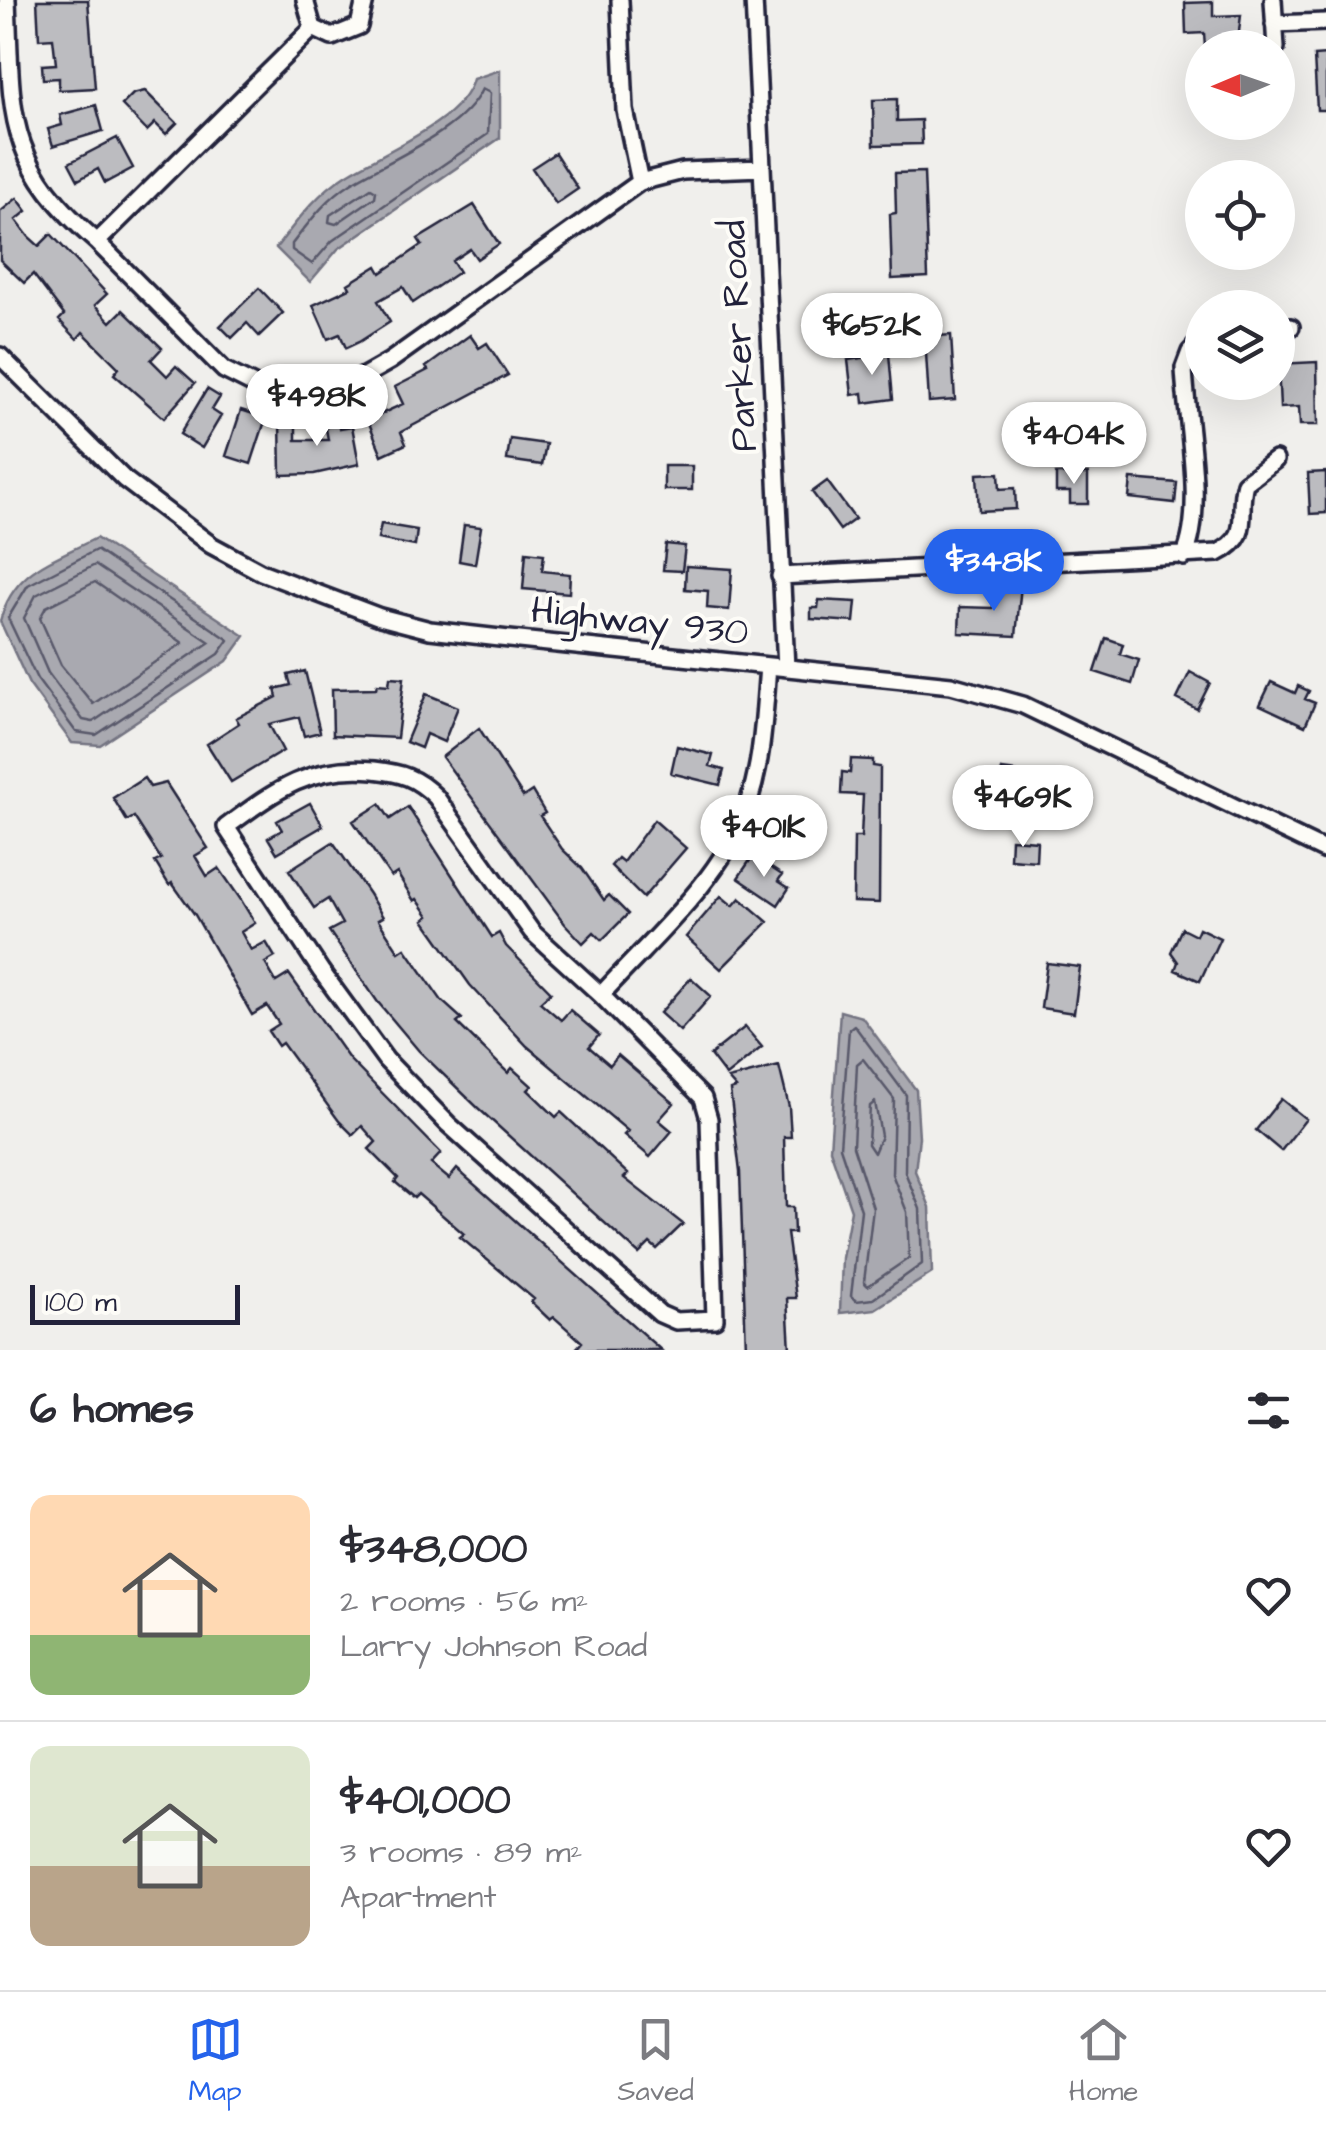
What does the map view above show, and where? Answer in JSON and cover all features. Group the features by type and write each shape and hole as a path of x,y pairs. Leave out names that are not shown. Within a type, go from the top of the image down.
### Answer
{"street":[{"path":"7,0 18,142 36,177 224,370 258,387 294,392 355,382 640,182 683,171 762,168"},
{"path":"305,0 314,28 332,37 352,32 364,16 364,0"},
{"path":"620,0 625,110 640,182"},
{"name":"Parker Road","path":"754,0 786,668"},
{"path":"1273,0 1274,30"},
{"path":"1274,24 1326,22"},
{"path":"96,242 314,28"},
{"name":"Highway 930","path":"0,356 124,479 180,524 228,554 302,590 430,630 951,685 1009,700 1326,851"},
{"path":"1184,556 1192,540 1194,514 1186,400"},
{"path":"780,576 1218,553 1234,545 1242,525 1245,483 1275,460"},
{"path":"602,995 718,861 744,816 759,759 768,666"},
{"path":"328,769 390,772 416,778 436,796 532,932 602,995 688,1078 706,1106 716,1319 676,1321 660,1314 448,1124 361,1028 226,827 300,779 328,769"}],"water":[{"path":"500,70 500,138 338,249 310,282 276,248 335,182 437,122 466,95 473,79"},
{"path":"96,538 245,636 227,661 100,745 72,743 29,684 0,621 6,603 25,578"},
{"path":"840,1011 862,1017 916,1090 919,1137 915,1171 930,1207 932,1273 875,1309 840,1313 842,1258 851,1210 830,1149"}],"building":[{"path":"37,0 88,0 95,88 59,90 59,78 43,79 42,65 56,64 53,38 39,39"},
{"path":"1213,2 1213,16 1241,15 1239,30 1186,30 1185,3"},
{"path":"1326,55 1326,110 1317,110 1314,56"},
{"path":"145,91 177,123 166,134 155,123 147,131 122,105 133,94"},
{"path":"897,99 897,121 921,120 922,144 874,145 873,100"},
{"path":"96,105 103,131 53,146 48,129 62,125 60,115"},
{"path":"117,138 133,168 105,183 98,169 78,180 69,163"},
{"path":"555,153 578,189 556,204 532,168"},
{"path":"924,172 928,277 892,279 890,214 896,213 895,173"},
{"path":"17,198 27,211 16,220 29,237 39,246 51,234 107,294 95,305 111,322 123,310 162,348 151,360 167,376 176,366 195,383 164,418 114,374 119,368 83,332 77,339 59,320 64,315 33,274 24,283 0,260 0,212"},
{"path":"474,205 499,244 477,259 470,249 452,261 459,272 413,303 403,287 378,301 390,322 359,342 346,348 340,334 328,339 313,305 350,288 348,284 377,266 381,273 422,245 418,239"},
{"path":"259,288 283,313 259,336 247,323 232,338 220,326"},
{"path":"470,335 479,348 487,343 508,375 401,432 406,444 382,455 362,406 375,400 381,414 403,404 395,387 428,370 426,367"},
{"path":"951,335 955,400 929,402 925,337"},
{"path":"889,354 893,399 864,403 863,393 852,395 848,360"},
{"path":"1317,362 1318,425 1300,425 1299,407 1280,408 1280,400 1295,400 1295,363"},
{"path":"207,389 220,397 212,410 221,416 202,448 180,434"},
{"path":"241,410 266,418 251,464 226,456"},
{"path":"338,415 340,428 352,426 359,464 314,474 281,475 280,420 296,420 296,440 328,440 324,417"},
{"path":"510,439 546,444 542,465 507,460"},
{"path":"664,466 692,466 692,490 664,490"},
{"path":"1326,472 1326,513 1310,514 1308,473"},
{"path":"999,473 1000,489 1015,488 1016,509 979,511 977,474"},
{"path":"1056,474 1088,474 1088,504 1070,504 1070,492 1056,492"},
{"path":"1131,479 1177,483 1175,503 1129,498"},
{"path":"827,481 855,519 840,530 812,492"},
{"path":"381,524 417,530 415,546 378,539"},
{"path":"464,525 481,527 475,564 459,561"},
{"path":"666,544 685,546 682,571 663,570"},
{"path":"526,552 544,554 542,571 570,574 569,593 523,589"},
{"path":"686,566 732,569 729,610 707,608 708,591 685,589"},
{"path":"995,583 1021,585 1016,636 959,633 960,607 993,608"},
{"path":"819,600 856,602 854,622 811,619 811,608 818,608"},
{"path":"1106,638 1123,644 1120,654 1139,660 1132,684 1095,672"},
{"path":"305,671 320,732 304,736 299,717 269,724 283,751 231,782 207,744 239,723 236,718 277,697 275,689 291,685 288,675"},
{"path":"1190,672 1210,683 1197,709 1177,699"},
{"path":"390,677 404,678 397,738 333,735 332,689 376,688 377,684 389,685"},
{"path":"1271,682 1295,693 1298,686 1309,691 1305,699 1315,703 1305,726 1260,705"},
{"path":"426,694 458,707 444,742 426,734 421,748 406,742"},
{"path":"479,728 523,797 532,791 545,813 540,816 562,849 582,868 604,900 609,895 628,914 602,940 594,932 583,943 565,924 442,757"},
{"path":"677,746 713,755 710,766 724,770 720,785 671,773"},
{"path":"851,759 873,760 873,766 880,767 879,903 853,902 854,837 861,837 863,795 841,794 842,772 850,773"},
{"path":"1002,770 1017,772 1008,818 964,809 971,773 1000,778"},
{"path":"144,778 150,787 166,783 208,848 195,856 207,876 219,868 241,900 255,923 241,932 251,950 266,942 275,957 265,963 276,982 289,974 349,1059 441,1153 431,1164 449,1179 457,1169 661,1350 575,1350 582,1342 554,1317 550,1320 531,1302 534,1299 460,1237 464,1234 418,1194 414,1198 395,1182 398,1178 369,1149 376,1142 362,1126 353,1135 339,1121 282,1043 278,1046 268,1031 279,1024 267,1006 252,1015 195,915 155,862 161,859 134,817 127,821 113,798"},
{"path":"310,803 323,826 277,853 268,838 282,830 277,821"},
{"path":"380,804 390,819 408,807 492,937 499,933 506,946 551,992 540,1002 561,1020 570,1010 599,1035 589,1047 610,1065 618,1055 674,1103 659,1120 672,1131 650,1157 624,1135 628,1131 527,1046 470,985 424,920 429,916 417,899 414,901 397,873 391,877 353,821"},
{"path":"654,820 686,848 643,898 611,866 618,858 623,862"},
{"path":"1011,839 1037,841 1036,861 1010,859"},
{"path":"333,842 383,917 378,920 399,952 405,948 442,1001 462,1019 457,1023 508,1073 512,1068 532,1086 528,1090 556,1117 561,1112 628,1174 624,1178 683,1224 657,1249 650,1243 639,1254 478,1108 419,1051 377,1001 329,931 342,924 328,899 314,908 289,870"},
{"path":"753,856 782,875 778,881 789,888 778,905 738,878"},
{"path":"721,896 733,906 740,898 768,922 721,969 686,937"},
{"path":"1182,928 1196,935 1199,928 1220,938 1200,981 1175,970 1178,962 1171,952"},
{"path":"1047,963 1080,967 1074,1013 1041,1008"},
{"path":"691,978 711,996 680,1031 660,1013"},
{"path":"745,1027 762,1047 726,1076 710,1055"},
{"path":"779,1066 789,1107 791,1137 784,1137 786,1207 793,1207 794,1233 787,1233 796,1298 787,1298 790,1350 746,1350 740,1172 730,1090 736,1088 728,1079"},
{"path":"1281,1099 1306,1119 1281,1151 1256,1130"}]}
